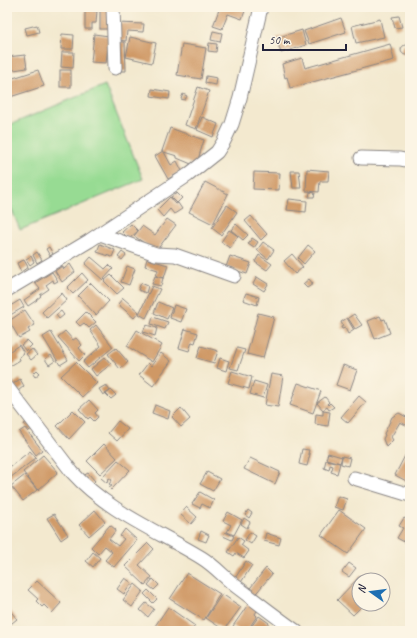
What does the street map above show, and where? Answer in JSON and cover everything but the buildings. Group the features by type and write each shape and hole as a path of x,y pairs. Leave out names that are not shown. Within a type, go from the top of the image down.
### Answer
{"street":[{"path":"113,7 115,68"},
{"path":"7,290 100,234 188,175 217,152 232,124 240,98 261,7"},
{"path":"361,158 400,159 410,161"},
{"path":"100,234 156,254 175,255 234,276"},
{"path":"7,387 72,472 99,498 146,528 202,558 219,570 236,586 296,631"},
{"path":"354,478 410,494"}],"green space":[{"path":"105,85 143,179 20,230 7,198 7,126"}]}
